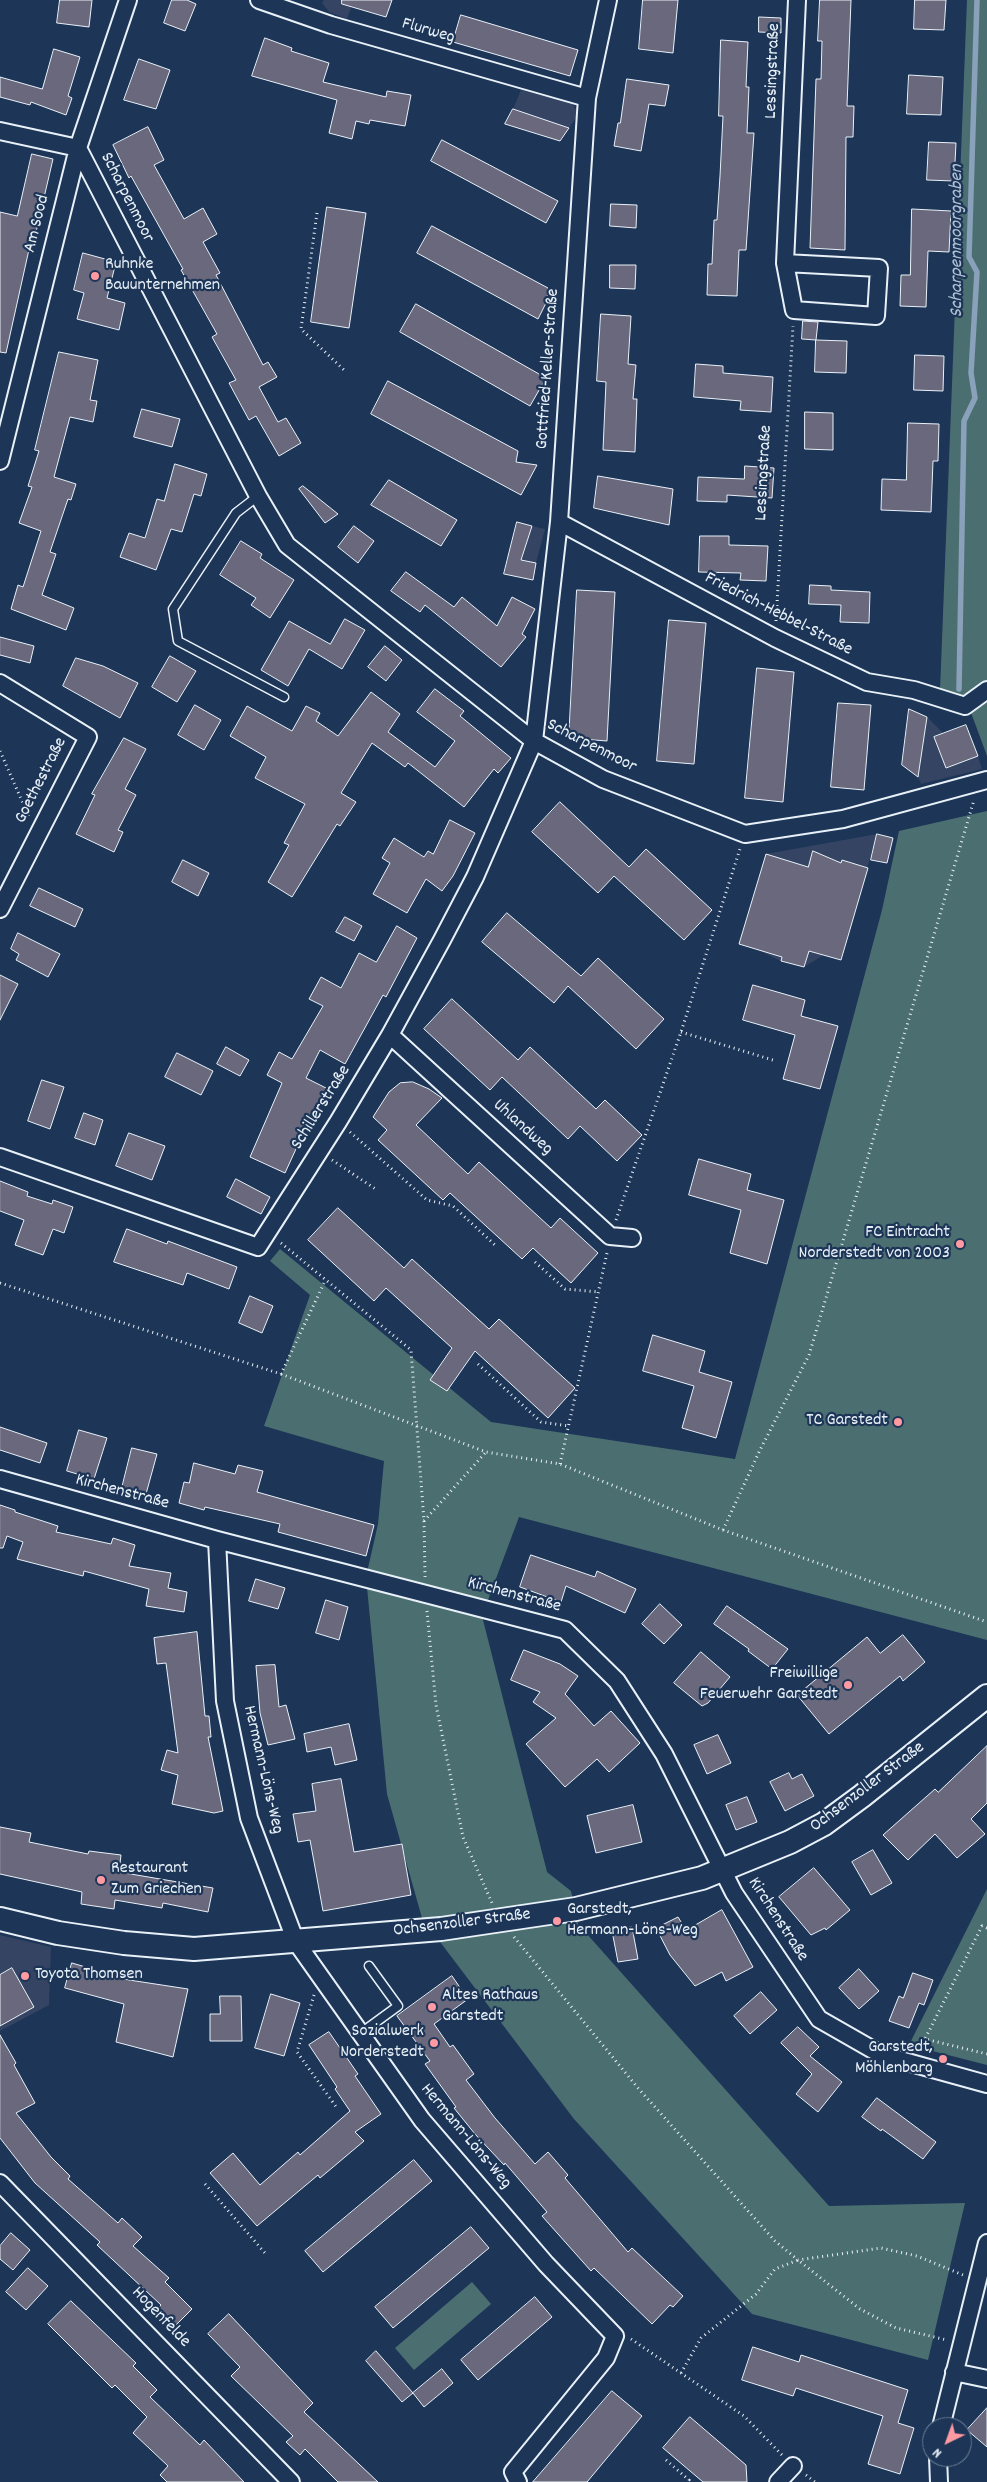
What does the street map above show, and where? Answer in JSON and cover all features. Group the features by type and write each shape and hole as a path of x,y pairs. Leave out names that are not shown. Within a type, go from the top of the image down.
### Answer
{"street":[{"name":"Am Sood","path":"0,461 78,148 128,0"},
{"name":"Flurweg","path":"259,0 331,25 587,98"},
{"name":"Gottfried-Keller-Straße","path":"534,742 559,522 587,98 608,0"},
{"name":"Lessingstraße","path":"794,310 785,263 797,0"},
{"name":"Scharpenmoor","path":"0,131 78,148 258,496 287,544 534,742 603,779 744,834 843,819 983,781"},
{"path":"785,263 879,268 876,316 794,310"},
{"name":"Friedrich-Hebbel-Straße","path":"559,522 776,638 867,682 914,690 965,706 987,690"},
{"name":"Goethestraße","path":"0,683 88,737 0,909"},
{"name":"Schillerstraße","path":"258,1247 338,1122 390,1035 475,877 534,742"},
{"name":"Uhlandweg","path":"390,1035 610,1236"},
{"path":"0,1157 258,1247"},
{"path":"610,1236 632,1238"},
{"name":"Kirchenstraße","path":"0,1479 217,1540 565,1630 623,1689 664,1754 734,1893 820,2019 882,2055 987,2084"},
{"name":"Hermann-Löns-Weg","path":"217,1540 225,1701 249,1818 296,1942 422,2120 546,2264 615,2336"},
{"name":"Ochsenzoller Straße","path":"0,1919 58,1932 124,1943 194,1949 441,1929 576,1909 702,1878 790,1842 824,1824 987,1696"},
{"name":"Hogenfelde","path":"0,2183 291,2482"},
{"path":"943,2417 987,2243"},
{"path":"515,2477 606,2358 615,2336"},
{"path":"954,2372 987,2379"},
{"path":"778,2482 793,2466"},
{"path":"938,2467 938,2482"}],"lane":[{"path":"258,496 236,513 173,609 178,641 284,697"},
{"path":"361,2033 398,2006 369,1966"}],"path":[{"path":"317,213 301,329 344,370"},
{"name":"Lessingstraße","path":"776,638 794,310"},
{"path":"0,751 37,836"},
{"path":"723,1530 760,1450 808,1355 983,781"},
{"path":"560,1464 610,1236 681,1032 744,834"},
{"path":"681,1032 776,1061"},
{"path":"338,1122 427,1200 452,1206 496,1246"},
{"path":"319,1152 377,1190"},
{"path":"258,1247 280,1242 411,1350 424,1521 425,1595 436,1705 463,1836 500,1920 638,2088 776,2241 860,2308 896,2328 962,2343"},
{"path":"536,1262 565,1289 599,1292"},
{"path":"281,1374 325,1281"},
{"path":"0,1283 281,1374 486,1452 560,1464 723,1530 987,1622"},
{"path":"478,1364 541,1422 569,1426"},
{"path":"424,1521 486,1452"},
{"path":"987,1928 982,1926 925,2039 987,2054"},
{"path":"320,1975 297,2052 337,2108"},
{"path":"205,2184 265,2253"},
{"path":"680,2373 701,2338 756,2294 775,2269 798,2260 881,2248 918,2256 977,2281"},
{"path":"615,2336 635,2340 744,2416 793,2466 815,2482"},
{"path":"666,2460 689,2480 687,2482"}],"shaded area":[{"path":"324,0 354,0 347,19 329,12 322,3"},
{"path":"521,90 573,104 578,115 569,128 513,109"},
{"path":"532,526 545,529 536,563 507,557 513,535 527,539"},
{"path":"927,717 943,733 948,747 939,751 946,768 978,756 982,769 921,784 918,777"},
{"path":"877,834 841,960 824,955 804,967 781,961 758,950 766,854"},
{"name":"Toyota Thomsen","path":"0,1935 51,1947 49,2005 0,2031"}],"green space":[{"path":"967,0 987,0 987,756 966,699 940,691"},
{"path":"987,811 987,1640 519,1517 482,1616 547,1872 571,1891 578,1924 829,2206 965,2203 928,2360 752,2314 574,2119 422,1918 387,1794 366,1577 378,1524 384,1461 264,1426 310,1295 270,1261 280,1249 491,1422 735,1459 882,910 899,831"},
{"path":"987,1889 987,2065 909,2045"},
{"path":"472,2282 491,2304 414,2370 395,2348"}],"building":[{"path":"60,0 92,0 89,27 57,23"},
{"path":"172,0 187,0 196,4 185,31 164,23"},
{"path":"342,0 392,0 386,17 342,4"},
{"path":"643,0 678,0 673,53 639,49"},
{"path":"820,0 851,0 847,106 854,106 853,137 846,137 845,250 810,248 816,79 821,79 822,41 818,41"},
{"path":"915,0 946,0 944,30 914,29"},
{"path":"461,15 578,50 570,76 453,42"},
{"path":"759,17 781,18 781,33 759,32"},
{"path":"265,38 292,48 291,51 329,63 323,82 386,97 387,91 411,95 405,126 370,120 369,124 356,121 352,139 329,133 337,100 252,76"},
{"path":"721,40 748,42 746,87 749,87 747,133 754,133 746,250 739,250 737,296 707,295 708,264 712,264 714,220 717,220 720,176 723,116 719,116"},
{"path":"54,49 80,57 68,96 72,98 66,115 31,102 30,105 0,97 0,77 42,89"},
{"path":"139,59 170,70 156,109 124,100"},
{"path":"909,75 943,77 941,115 907,114"},
{"path":"627,79 669,85 665,106 649,104 641,151 614,146 618,123 620,123"},
{"path":"513,109 569,128 560,141 505,124"},
{"path":"148,127 164,160 154,165 184,219 203,208 217,234 203,242 220,273 216,275 263,365 268,362 277,377 259,387 278,422 286,418 301,443 279,456 256,416 249,420 229,383 236,380 212,337 217,334 131,176 129,178 113,145"},
{"path":"442,140 558,201 546,223 431,161"},
{"path":"929,142 956,143 954,181 927,180"},
{"path":"32,154 53,159 33,245 30,245 6,353 0,352 0,212 17,216"},
{"path":"611,204 637,205 636,228 610,226"},
{"path":"327,207 366,213 349,328 311,322"},
{"path":"912,209 951,211 949,252 928,251 926,307 900,306 901,275 910,275"},
{"path":"432,226 548,288 547,301 538,319 417,253"},
{"path":"83,253 116,262 107,298 125,303 119,330 77,319 84,293 74,290"},
{"path":"610,265 636,265 635,289 610,288"},
{"path":"416,304 546,378 530,406 400,332"},
{"path":"601,314 631,316 628,364 636,365 633,399 637,399 635,452 603,450 606,382 597,381"},
{"path":"803,321 818,322 816,340 802,339"},
{"path":"816,340 847,341 846,373 815,372"},
{"path":"59,352 98,360 90,400 97,401 93,422 70,417 54,477 76,484 71,500 68,499 50,552 56,554 42,595 74,608 66,630 11,609 18,585 23,587 41,531 19,523 32,487 28,486 39,451 35,450"},
{"path":"915,355 944,356 943,391 914,390"},
{"path":"696,364 723,366 723,373 773,377 771,412 740,410 741,401 694,397"},
{"path":"388,381 518,451 516,462 537,465 521,495 371,414"},
{"path":"142,409 180,419 172,447 134,437"},
{"path":"805,412 833,413 833,450 805,449"},
{"path":"908,423 939,424 938,461 933,461 931,512 881,510 882,479 906,480"},
{"path":"175,464 207,474 201,496 194,494 182,532 171,529 156,570 120,557 129,533 145,538 157,499 164,501"},
{"path":"745,466 774,468 772,498 727,495 727,502 697,501 698,477 744,479"},
{"path":"598,476 673,489 669,525 594,508"},
{"path":"389,480 457,520 441,546 371,505"},
{"path":"303,486 338,514 325,523 299,489"},
{"path":"517,522 532,526 521,560 536,563 533,580 504,574"},
{"path":"354,526 374,541 358,563 338,547"},
{"path":"700,536 729,536 729,545 768,546 766,581 740,580 741,573 699,572"},
{"path":"241,541 262,554 260,558 294,580 270,618 251,605 256,598 220,575"},
{"path":"406,572 454,607 462,597 497,626 512,597 535,609 522,634 526,637 501,667 425,605 420,612 391,591"},
{"path":"810,585 831,586 831,590 870,592 869,623 840,622 841,605 809,604"},
{"path":"577,590 615,592 607,741 569,738"},
{"path":"345,619 365,630 342,669 309,649 288,686 261,670 289,621 330,644"},
{"path":"669,620 706,623 694,764 657,761"},
{"path":"0,637 34,646 30,663 0,655"},
{"path":"385,646 402,660 386,681 368,667"},
{"path":"170,656 196,671 177,702 152,687"},
{"path":"76,658 103,666 138,683 120,718 63,686"},
{"path":"757,668 794,672 783,802 745,798"},
{"path":"435,689 464,711 460,716 511,758 498,773 494,769 464,807 408,763 405,767 372,743 341,793 356,802 340,826 337,824 292,897 268,882 289,845 284,843 305,804 255,778 266,757 230,736 247,706 292,731 306,706 320,713 316,721 338,736 371,692 400,714 388,732 435,767 455,741 417,712"},
{"path":"838,703 871,705 864,790 831,787"},
{"path":"195,705 221,720 204,750 178,735"},
{"path":"909,709 927,717 918,777 902,765"},
{"path":"966,725 978,756 946,768 934,737"},
{"path":"124,738 146,749 125,789 136,795 118,830 123,832 114,852 76,834 95,795 92,794"},
{"path":"560,802 629,867 646,849 712,910 684,940 614,876 598,893 532,832"},
{"path":"450,820 475,833 453,876 442,891 426,879 407,913 373,894 390,863 382,858 394,838 424,857 428,851 433,854"},
{"path":"877,834 893,838 887,863 871,860"},
{"path":"813,851 841,863 842,860 868,868 841,960 809,951 804,967 781,961 782,957 739,944 766,854 808,867"},
{"path":"183,860 209,873 198,896 172,882"},
{"path":"39,888 83,909 75,927 30,906"},
{"path":"507,913 581,976 598,958 664,1019 636,1049 568,986 554,1003 482,942"},
{"path":"345,917 362,926 354,941 336,932"},
{"path":"397,926 417,938 386,997 383,995 345,1064 320,1050 306,1078 328,1089 305,1139 301,1138 285,1173 250,1157 282,1083 267,1075 279,1052 292,1059 323,1006 309,999 321,977 341,988 359,953 376,962"},
{"path":"18,933 60,954 48,977 16,960 19,954 11,949"},
{"path":"0,975 18,984 0,1020"},
{"path":"753,985 805,1000 801,1016 838,1026 820,1089 783,1079 795,1035 743,1020"},
{"path":"452,999 518,1060 530,1047 596,1109 605,1100 642,1135 617,1161 580,1126 568,1139 502,1077 490,1090 424,1029"},
{"path":"226,1047 249,1060 240,1076 217,1064"},
{"path":"177,1053 213,1071 201,1095 165,1077"},
{"path":"42,1080 64,1087 50,1129 28,1121"},
{"path":"413,1082 429,1089 442,1098 416,1125 468,1174 479,1162 551,1228 560,1218 598,1253 571,1283 533,1248 522,1259 450,1193 443,1200 378,1140 387,1130 373,1117 389,1092 400,1083"},
{"path":"84,1113 103,1120 95,1145 75,1138"},
{"path":"129,1133 165,1146 152,1180 116,1166"},
{"path":"699,1159 751,1174 747,1190 784,1200 767,1264 730,1253 741,1210 689,1195"},
{"path":"236,1179 270,1197 261,1214 227,1197"},
{"path":"0,1181 28,1192 27,1196 52,1204 53,1200 73,1207 64,1233 53,1229 43,1255 15,1245 24,1220 0,1211"},
{"path":"338,1208 404,1268 412,1259 489,1329 499,1319 575,1388 548,1418 475,1351 447,1391 430,1380 452,1348 386,1288 374,1301 308,1240"},
{"path":"127,1229 167,1244 168,1241 237,1267 229,1289 187,1273 183,1285 114,1262"},
{"path":"250,1296 273,1306 262,1333 239,1323"},
{"path":"653,1335 705,1351 699,1372 732,1382 716,1438 682,1428 694,1386 643,1371"},
{"path":"0,1427 47,1443 40,1463 0,1450"},
{"path":"79,1430 107,1438 94,1479 67,1471"},
{"path":"132,1448 157,1454 146,1494 122,1488"},
{"path":"194,1463 235,1474 238,1465 263,1471 257,1492 374,1525 366,1556 278,1532 280,1524 205,1507 204,1510 179,1503 184,1482 189,1483"},
{"path":"0,1505 58,1526 56,1532 111,1544 113,1538 135,1545 129,1566 171,1573 168,1588 187,1592 184,1612 146,1606 149,1589 84,1571 83,1576 17,1559 23,1542 7,1536 3,1548 0,1548"},
{"path":"531,1555 595,1577 597,1571 636,1589 625,1613 566,1586 561,1602 520,1587"},
{"path":"256,1579 285,1588 278,1609 249,1601"},
{"path":"326,1600 348,1607 339,1640 316,1633"},
{"path":"660,1604 682,1625 664,1644 642,1624"},
{"path":"727,1606 788,1649 772,1669 748,1651 749,1649 714,1624"},
{"path":"197,1632 205,1716 209,1716 211,1737 208,1737 223,1811 214,1813 172,1804 178,1775 161,1770 167,1750 178,1753 166,1663 157,1664 154,1638"},
{"name":"Freiwillige Feuerwehr Garstedt","path":"903,1635 925,1662 903,1681 900,1676 829,1734 797,1695 867,1637 880,1653"},
{"path":"524,1650 560,1664 578,1676 565,1694 594,1726 611,1711 640,1743 609,1772 597,1759 565,1787 526,1744 556,1718 533,1702 540,1692 511,1680"},
{"path":"701,1652 730,1677 708,1703 702,1706 674,1683"},
{"path":"275,1665 279,1707 286,1705 295,1739 268,1745 260,1713 256,1666"},
{"path":"349,1724 357,1760 335,1765 331,1747 307,1752 304,1734"},
{"path":"718,1735 731,1763 707,1774 694,1745"},
{"path":"987,1746 987,1803 971,1819 985,1834 957,1858 935,1834 908,1860 883,1835 935,1789 938,1792"},
{"path":"789,1773 792,1779 802,1774 814,1796 785,1811 770,1782"},
{"path":"341,1779 354,1852 402,1844 411,1895 323,1911 310,1840 298,1842 293,1814 316,1811 312,1784"},
{"path":"747,1797 757,1822 736,1830 726,1805"},
{"path":"633,1805 642,1842 596,1853 587,1816"},
{"path":"0,1827 31,1833 29,1842 88,1854 89,1851 121,1855 119,1872 213,1888 208,1912 163,1903 162,1908 115,1900 114,1909 81,1904 82,1892 0,1874"},
{"path":"873,1850 892,1883 871,1895 852,1862"},
{"path":"814,1868 850,1910 826,1930 825,1928 811,1935 779,1897"},
{"path":"722,1910 753,1967 726,1981 722,1972 695,1986 670,1955 656,1928 678,1917 686,1930"},
{"path":"632,1927 638,1959 618,1962 612,1931"},
{"path":"72,1963 129,1980 188,1989 173,2057 116,2042 124,2004 65,1988"},
{"path":"12,1968 34,2007 0,2026 0,1975"},
{"path":"859,1969 879,1991 859,2009 839,1988"},
{"path":"913,1973 933,1980 924,2005 919,2003 909,2028 889,2021 899,1996 903,1998"},
{"path":"452,1976 468,1999 434,2024 450,2047 453,2045 474,2074 466,2080 495,2118 535,2164 548,2152 568,2175 565,2178 628,2252 632,2248 683,2296 673,2307 670,2305 652,2324 594,2268 591,2271 542,2216 547,2212 505,2163 504,2165 475,2134 454,2108 456,2107 425,2064 430,2061 397,2016"},
{"path":"761,1992 777,2010 750,2034 734,2016"},
{"path":"271,1994 300,2003 284,2056 255,2048"},
{"path":"220,1996 241,1996 242,2041 210,2041 210,2014 220,2014"},
{"path":"798,2027 819,2047 810,2056 842,2082 818,2112 796,2094 812,2074 781,2043"},
{"path":"329,2032 358,2074 355,2076 381,2114 355,2132 364,2141 320,2178 318,2175 257,2226 210,2173 233,2153 260,2185 298,2152 300,2155 350,2111 335,2089 337,2087 309,2045"},
{"path":"0,2035 35,2103 16,2113 51,2157 70,2176 68,2179 118,2223 122,2218 142,2237 133,2246 169,2278 165,2282 192,2309 176,2325 158,2308 161,2305 97,2245 100,2242 35,2183 0,2138"},
{"path":"877,2098 936,2142 923,2159 862,2117"},
{"path":"414,2160 432,2181 323,2272 305,2251"},
{"path":"471,2227 489,2248 393,2328 375,2307"},
{"path":"11,2233 30,2250 13,2270 0,2259 0,2246"},
{"path":"28,2268 48,2286 26,2310 6,2292"},
{"path":"535,2297 552,2317 478,2380 461,2360"},
{"path":"71,2301 136,2363 133,2366 157,2390 150,2397 200,2445 204,2440 244,2482 167,2482 160,2475 168,2466 133,2433 147,2417 115,2385 112,2388 48,2324"},
{"path":"229,2314 313,2403 304,2412 378,2482 338,2482 305,2449 300,2455 286,2442 293,2436 231,2376 240,2367 208,2334"},
{"path":"753,2347 799,2362 801,2355 908,2390 898,2423 914,2428 900,2474 868,2464 883,2416 796,2388 793,2396 742,2380"},
{"path":"376,2351 413,2393 402,2402 366,2361"},
{"path":"442,2369 453,2383 424,2407 413,2393"},
{"path":"612,2391 642,2416 587,2482 533,2482"},
{"path":"987,2408 987,2447 972,2434 972,2424"},
{"path":"690,2417 746,2465 747,2482 703,2482 663,2448"}],"waterway":[{"name":"Scharpenmoorgraben","path":"959,689 964,421 975,398 971,373 977,272 969,257 977,0"}],"place":[{"name":"Ruhnke Bauunternehmen","path":"95,276"},
{"name":"FC Eintracht Norderstedt von 2003","path":"960,1244"},
{"name":"TC Garstedt","path":"898,1422"},
{"name":"Freiwillige Feuerwehr Garstedt","path":"848,1685"},
{"name":"Restaurant Zum Griechen","path":"101,1880"},
{"name":"Garstedt, Hermann-Löns-Weg","path":"557,1921"},
{"name":"Toyota Thomsen","path":"25,1976"},
{"name":"Altes Rathaus Garstedt","path":"432,2007"},
{"name":"Sozialwerk Norderstedt","path":"434,2043"},
{"name":"Garstedt, Möhlenbarg","path":"943,2059"}]}
